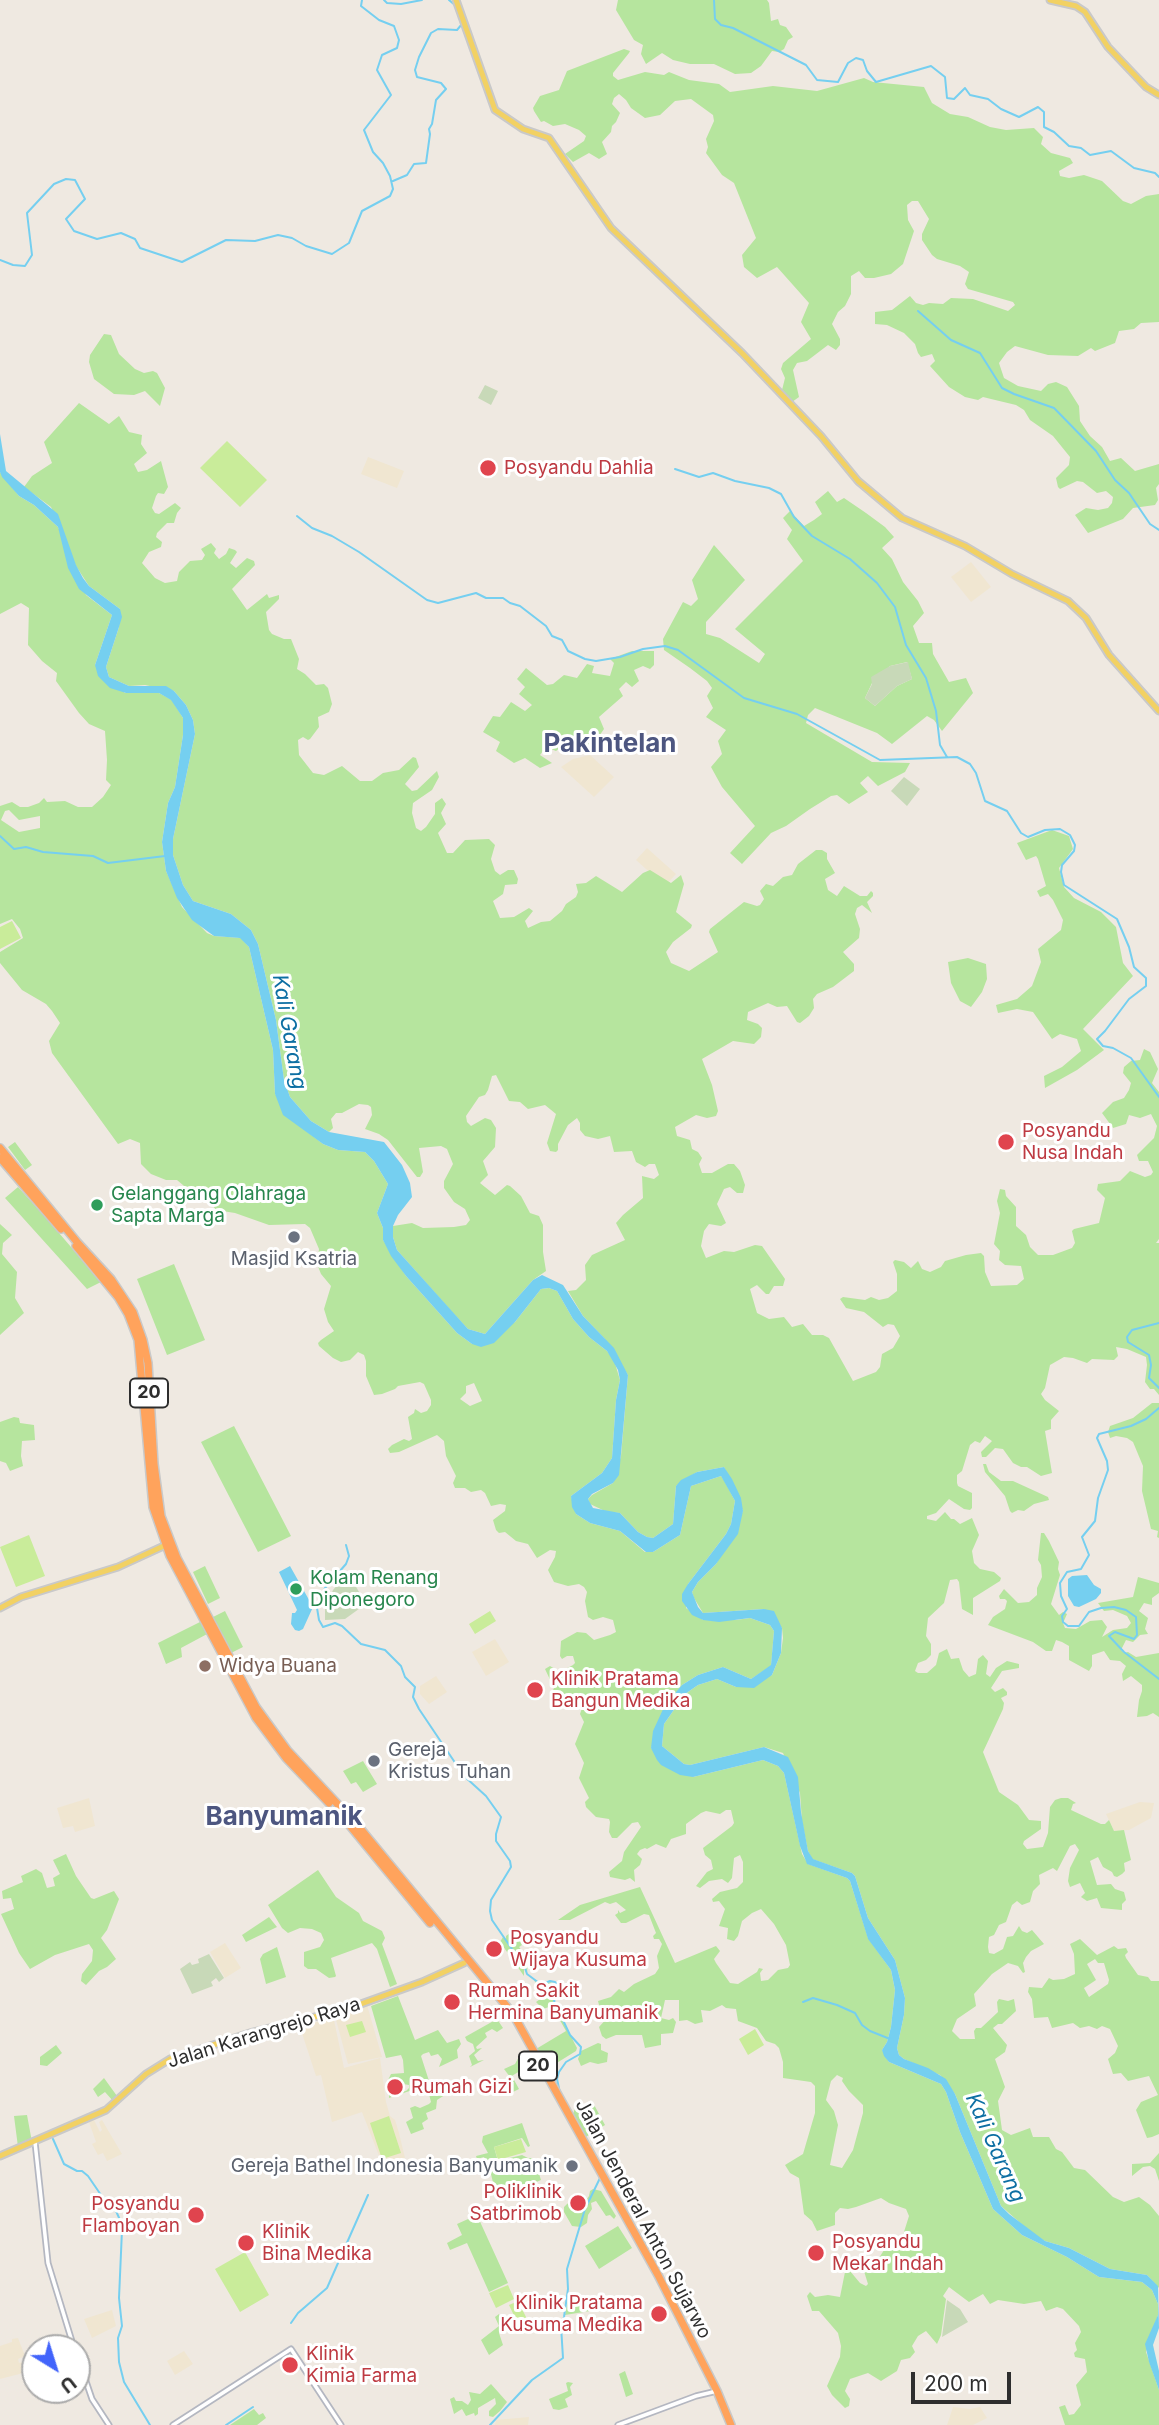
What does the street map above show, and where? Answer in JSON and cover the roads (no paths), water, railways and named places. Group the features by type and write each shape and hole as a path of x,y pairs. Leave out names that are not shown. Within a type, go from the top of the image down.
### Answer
{"highway":[{"name":"20","path":"0,1148 118,1297 138,1340 153,1507 168,1544 236,1682 268,1736 286,1758 388,1868 466,1962"},
{"name":"20","path":"0,1158 71,1238"},
{"name":"Jalan Jenderal Anton Sujarwo","path":"466,1962 513,2014 661,2287 714,2392"},
{"name":"20","path":"714,2392 728,2425"}],"main road":[{"path":"456,0 495,110 523,129 549,138 611,228 742,353 821,436 858,481 902,518 965,546 1012,574 1068,601 1086,618 1109,655 1159,711"},
{"path":"1050,0 1076,6 1085,12 1108,47 1146,86 1159,95"},
{"path":"0,1608 21,1597 118,1567 168,1544"},
{"name":"Jalan Karangrejo Raya","path":"0,2156 106,2110 146,2074 170,2059 253,2032 347,2009 422,1982 466,1962"}],"street":[{"path":"35,2142 48,2267 70,2334"},
{"path":"173,2425 291,2349 341,2425"},
{"path":"618,2425 714,2392"},
{"path":"91,2396 109,2425"}],"water":[{"path":"0,434 6,471 58,514 83,578 89,586 120,609 122,617 106,667 109,677 129,686 166,686 186,705 193,720 195,734 173,839 173,855 183,885 193,901 231,914 251,930 258,944 276,1020 284,1080 290,1097 311,1121 329,1132 384,1142 402,1165 410,1183 412,1197 393,1226 397,1250 468,1329 485,1334 533,1280 542,1275 563,1285 583,1316 614,1348 628,1375 619,1475 613,1483 588,1499 593,1508 620,1513 638,1532 653,1538 673,1524 676,1486 681,1480 697,1472 724,1467 732,1479 741,1498 743,1511 738,1534 692,1592 703,1613 764,1609 774,1611 782,1628 781,1653 772,1675 754,1688 736,1687 717,1679 698,1685 685,1694 664,1724 662,1746 684,1764 690,1765 764,1747 788,1757 798,1777 808,1851 813,1859 855,1876 868,1918 895,1960 905,1998 897,2048 899,2055 946,2079 955,2094 1001,2206 1009,2214 1045,2241 1069,2248 1110,2269 1147,2275 1158,2286 1159,2328 1153,2345 1159,2371 1159,2390 1145,2344 1158,2315 1158,2304 1152,2290 1142,2282 1099,2277 1067,2257 1022,2235 993,2209 941,2084 889,2062 884,2056 882,2050 891,2027 895,1990 891,1970 868,1939 850,1881 807,1864 800,1846 784,1773 778,1766 763,1760 693,1777 680,1775 657,1760 651,1748 653,1731 665,1705 682,1685 698,1675 723,1667 751,1679 771,1665 774,1631 770,1625 750,1618 719,1622 703,1620 692,1615 682,1601 682,1594 688,1584 726,1534 731,1524 735,1501 721,1476 691,1486 680,1535 653,1552 646,1552 620,1531 590,1523 576,1514 571,1496 602,1473 612,1458 620,1380 618,1370 607,1351 589,1337 573,1319 557,1291 549,1288 541,1289 494,1343 481,1347 472,1344 457,1333 391,1256 383,1240 383,1228 377,1213 388,1184 374,1161 365,1152 338,1150 323,1144 283,1115 275,1094 273,1050 249,947 240,938 214,936 192,920 177,898 166,871 162,842 168,803 175,787 183,718 171,700 159,693 126,693 110,688 98,676 95,665 112,615 79,589 68,568 58,527 34,505 19,496 2,477"},
{"name":"Kolam Renang Diponegoro","path":"290,1566 313,1607 303,1629 299,1631 291,1624 292,1613 297,1610 279,1572"},
{"path":"1087,1575 1094,1585 1101,1589 1101,1593 1096,1599 1079,1607 1074,1606 1068,1596 1068,1579 1072,1576"}],"waterway":[{"path":"0,260 25,266 32,255 27,213 54,184 66,179 75,180 85,199 66,219 74,231 97,239 121,233 135,239 140,248 182,262 226,240 255,241 278,235 332,254 349,243 362,211 390,196 393,189 390,176 373,152 364,130 391,95 377,70 382,55 397,48 399,40 394,26 379,20 361,6 362,0"},
{"path":"384,0 387,3 401,4 422,0"},
{"path":"449,0 456,6"},
{"path":"714,0 715,19 721,25 733,28 806,65 817,80 838,82 848,63 856,58 863,60 867,71 876,82 931,66 945,77 947,98 954,99 965,88 970,95 988,99 1001,109 1019,117 1038,107 1044,112 1044,127 1069,146 1081,148 1090,155 1111,151 1134,168 1155,173 1159,177"},
{"path":"393,181 407,175 414,164 426,163 429,129 436,100 446,89 441,83 417,77 415,70 419,57 431,33 438,29 457,30 462,24"},
{"path":"918,311 951,340 980,353 1002,388 1054,408 1096,451 1150,524 1159,530"},
{"path":"675,469 699,477 713,473 769,488 781,494 794,517 812,536 850,559 877,583 895,607 906,645 926,678 936,711 940,745 947,757"},
{"path":"297,516 312,528 359,552 427,600 438,603 476,593 486,598 503,598 520,606 546,626 552,636 562,640 568,651 585,659 596,661 665,646 678,650 744,698 797,714 880,760 957,757 970,764 976,773 985,801 1007,811 1021,833 1028,837 1045,830 1060,829 1070,835 1075,845 1074,851 1062,865 1064,885 1117,919 1134,967 1146,978 1146,986 1129,999 1097,1039 1103,1046 1113,1048 1131,1058 1159,1097"},
{"path":"0,836 14,849 26,847 43,852 93,856 108,863 165,856"},
{"path":"1159,1323 1132,1330 1127,1337 1128,1342 1149,1355 1149,1378 1159,1388"},
{"path":"1159,1408 1146,1419 1131,1426 1099,1434 1097,1438 1108,1470 1098,1498 1095,1521 1082,1537 1089,1555 1081,1569 1067,1572 1060,1583 1061,1596 1067,1609 1062,1616 1063,1622 1068,1626 1079,1626 1089,1612 1101,1608 1126,1610 1136,1617 1137,1635 1134,1639 1115,1632 1109,1636 1124,1652 1159,1679"},
{"path":"346,1545 349,1556 346,1564 325,1588 317,1608 319,1620 323,1627 335,1623 361,1644 385,1650 401,1666 405,1677 415,1687 413,1697 419,1709 464,1776 486,1796 501,1817 496,1841 510,1861 511,1867 491,1900 490,1911 492,1920 514,1952 512,1956 523,1962 527,1974 539,1983 555,1982 560,1988 554,2001 570,2035 581,2047 580,2054 566,2062 559,2072 557,2079 560,2093"},
{"path":"803,2002 813,1998 837,2005 855,2013 862,2025 870,2031 890,2039"},
{"path":"53,2139 64,2164 88,2176 120,2220 122,2230 119,2298 122,2326 118,2338 119,2362 124,2382 150,2425"},
{"path":"490,2425 532,2380 563,2358 561,2326 568,2289 567,2269 585,2209 601,2176"},
{"path":"291,2323 298,2313 327,2288 368,2195"},
{"path":"226,2425 253,2407"}],"place":[{"name":"Posyandu Dahlia","path":"488,468"},
{"name":"Posyandu Nusa Indah","path":"1006,1142"},
{"name":"Gelanggang Olahraga Sapta Marga","path":"97,1205"},
{"name":"Masjid Ksatria","path":"294,1237"},
{"name":"Kolam Renang Diponegoro","path":"296,1589"},
{"name":"Widya Buana","path":"205,1666"},
{"name":"Klinik Pratama Bangun Medika","path":"535,1690"},
{"name":"Gereja Kristus Tuhan","path":"374,1761"},
{"name":"Posyandu Wijaya Kusuma","path":"494,1949"},
{"name":"Rumah Sakit Hermina Banyumanik","path":"452,2002"},
{"name":"Rumah Gizi","path":"395,2087"},
{"name":"Gereja Bathel Indonesia Banyumanik","path":"572,2166"},
{"name":"Poliklinik Satbrimob","path":"578,2203"},
{"name":"Posyandu Flamboyan","path":"196,2215"},
{"name":"Klinik Bina Medika","path":"246,2243"},
{"name":"Posyandu Mekar Indah","path":"816,2253"},
{"name":"Klinik Pratama Kusuma Medika","path":"659,2314"},
{"name":"Klinik Kimia Farma","path":"290,2365"}],"district":[{"name":"Pakintelan","path":"610,744"},
{"name":"Banyumanik","path":"284,1817"}],"water label":[{"name":"Kali Garang","path":"289,1032"},
{"name":"Kali Garang","path":"995,2148"}]}
